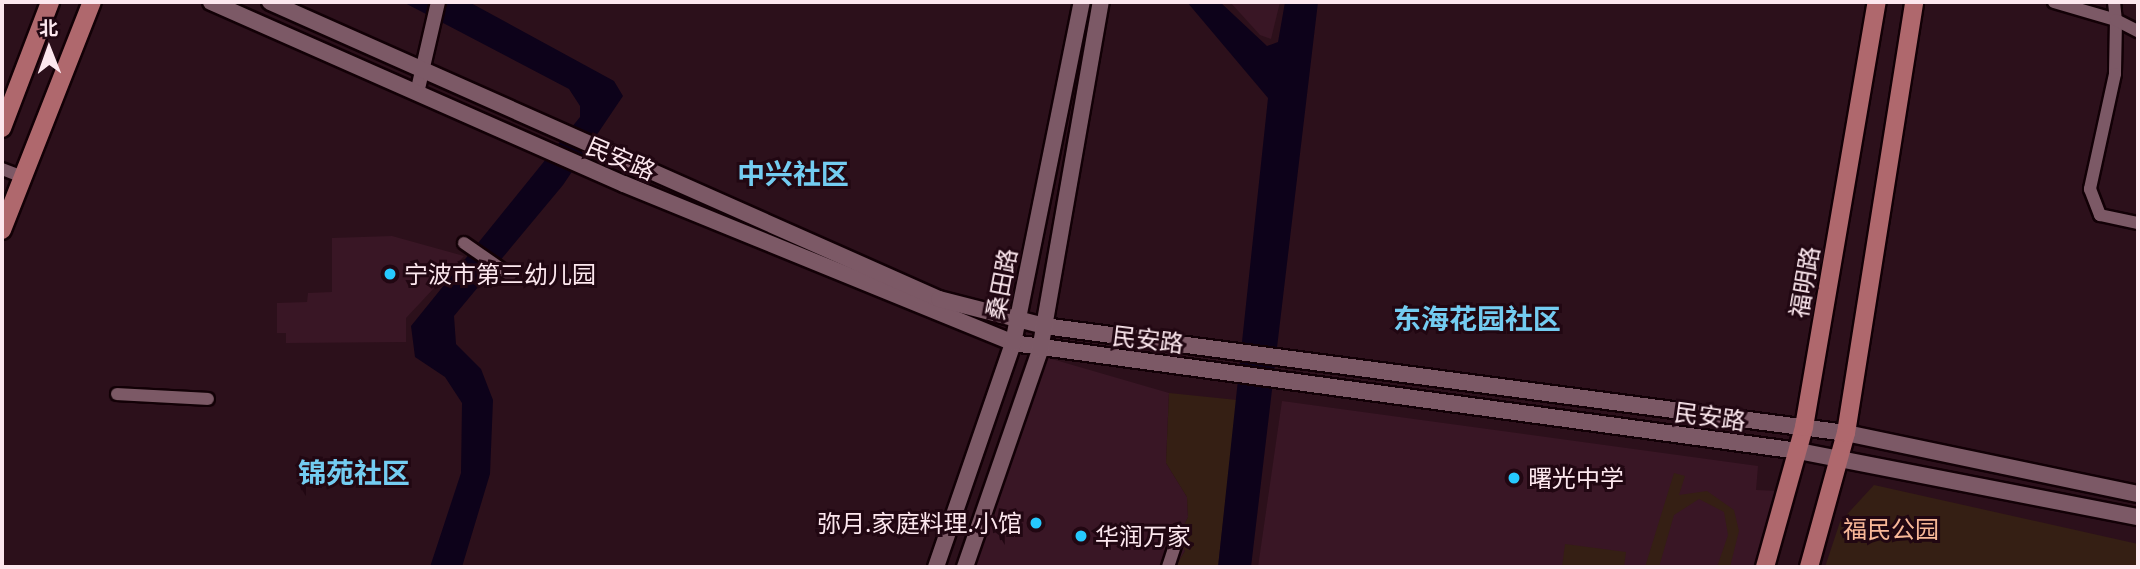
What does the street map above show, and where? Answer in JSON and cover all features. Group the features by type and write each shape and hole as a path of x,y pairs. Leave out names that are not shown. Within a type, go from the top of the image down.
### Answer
{"main road":[{"path":"2,128 50,2"},
{"path":"2,230 92,2"},
{"name":"民安路","path":"211,2 593,171 1013,343 1040,350 1302,380 1798,451 2138,517"},
{"name":"民安路","path":"270,2 939,299 1017,320 1044,326 1846,433 2138,494"},
{"name":"桑田路","path":"936,567 1013,343 1082,2"},
{"name":"桑田路","path":"965,567 1040,350 1101,2"},
{"name":"福明路","path":"1765,567 1804,427 1877,2"},
{"path":"1809,567 1846,433 1914,2"}],"street":[{"path":"417,93 438,2"},
{"path":"2054,2 2116,20 2138,30"},
{"path":"2113,2 2116,20 2115,74 2090,189 2100,215 2138,223"},
{"path":"2,169 23,177"},
{"path":"464,243 510,275"},
{"path":"117,394 208,399"},
{"path":"1168,567 1178,537"}],"shaded area":[{"path":"403,2 469,2 614,81 623,96 563,185 454,316 456,344 481,369 493,400 490,474 462,567 430,567 461,473 462,403 445,377 415,357 411,326 580,117 580,106 569,89"},
{"path":"1187,2 1220,2 1267,46 1278,42 1285,2 1318,2 1251,567 1218,567 1268,98"},
{"path":"1230,2 1280,2 1271,39 1260,35"},
{"name":"宁波市第三幼儿园","path":"392,236 464,256 406,318 406,342 286,343 286,333 277,333 277,303 307,302 308,293 332,292 332,238"},
{"path":"1045,357 1169,393 1166,463 1187,497 1188,517 1179,537 1185,551 1175,567 971,567"},
{"name":"曙光中学","path":"1282,401 1758,466 1756,490 1778,491 1756,567 1258,567"}],"green space":[{"path":"1169,393 1237,400 1218,567 1175,567 1185,551 1178,537 1188,517 1187,497 1166,463"},
{"path":"1674,473 1685,476 1679,495 1707,491 1734,510 1739,531 1730,567 1717,567 1728,535 1724,512 1699,499 1674,515 1659,567 1645,567"},
{"name":"福民公园","path":"1874,485 2138,544 2138,567 1825,567 1840,522"},
{"path":"1565,544 1626,552 1624,567 1562,567"}],"place":[{"name":"宁波市第三幼儿园","path":"390,274"},
{"name":"曙光中学","path":"1514,478"},
{"name":"弥月.家庭料理.小馆","path":"1036,523"},
{"name":"华润万家","path":"1081,536"}],"district":[{"name":"中兴社区","path":"793,173"},
{"name":"东海花园社区","path":"1477,318"},
{"name":"锦苑社区","path":"354,472"}]}
